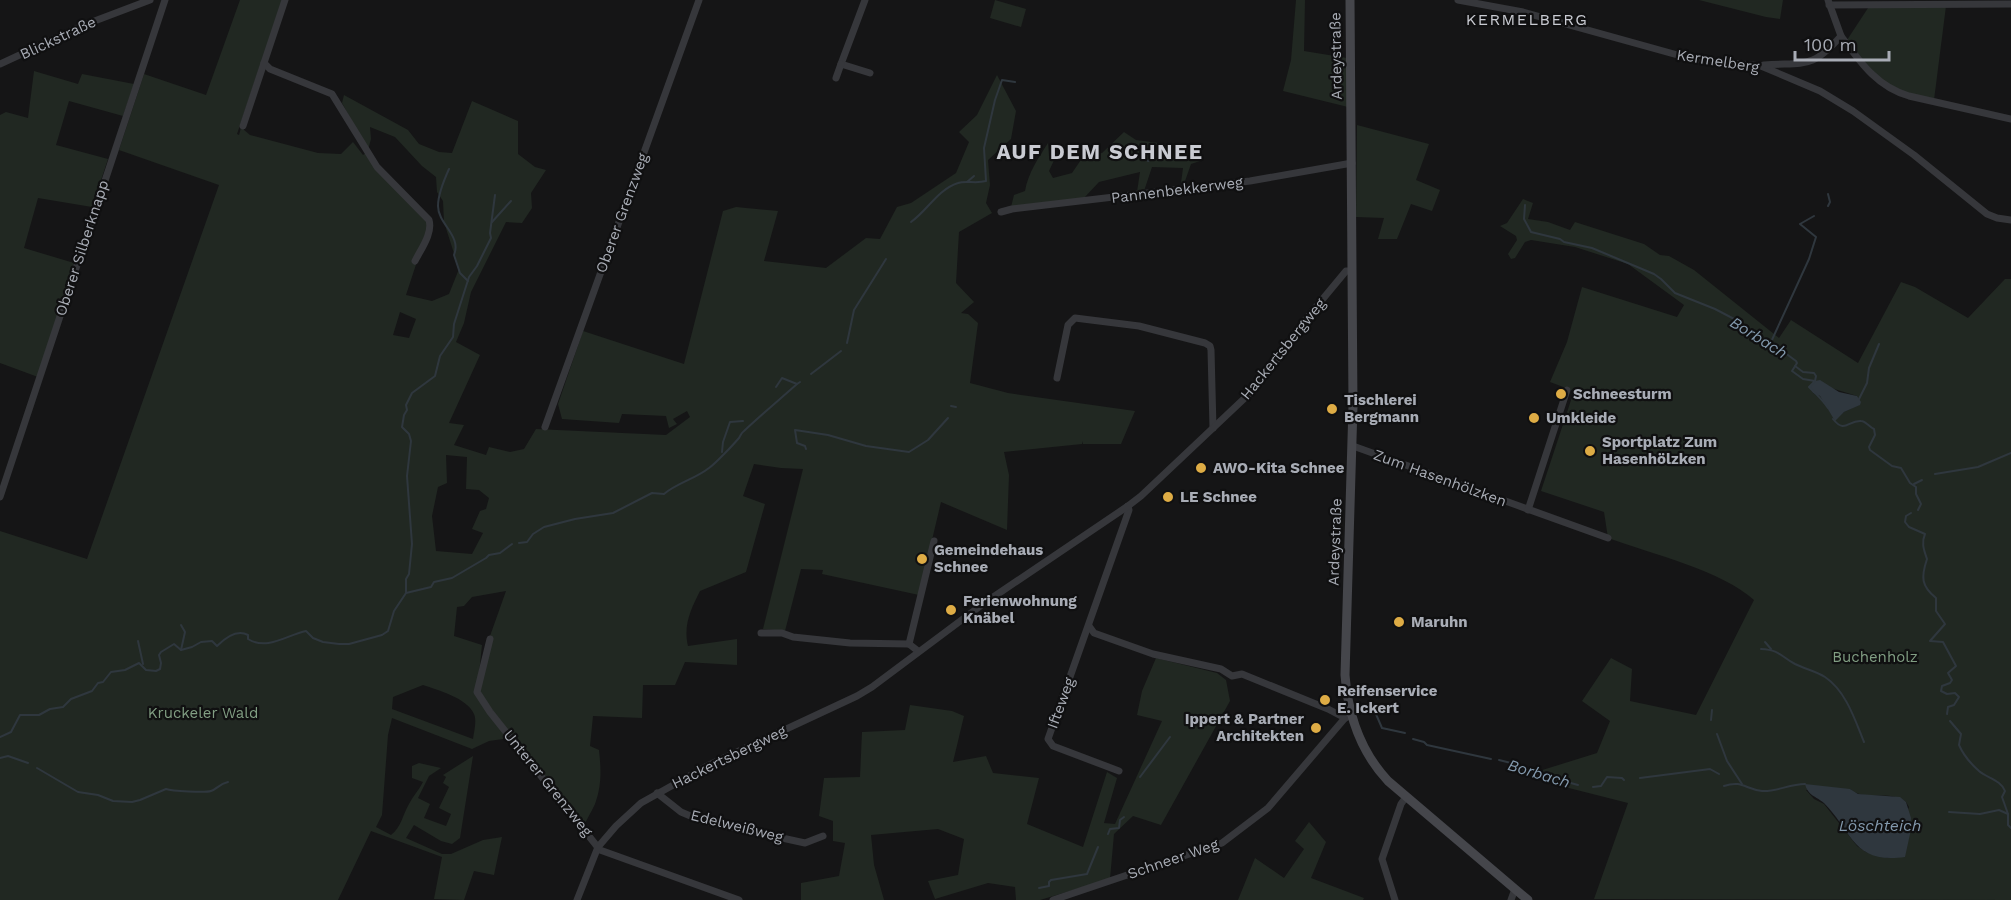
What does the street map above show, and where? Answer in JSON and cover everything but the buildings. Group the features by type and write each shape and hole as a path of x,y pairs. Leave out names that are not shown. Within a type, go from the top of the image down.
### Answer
{"main road":[{"name":"Ardeystraße","path":"1350,0 1353,446 1345,675 1348,716 1372,762 1388,781 1528,900"}],"street":[{"name":"Blickstraße","path":"0,64 84,25 150,0"},
{"name":"Oberer Silberknapp","path":"0,497 165,0"},
{"path":"243,126 285,0"},
{"name":"Oberer Grenzweg","path":"545,427 699,0"},
{"path":"836,78 865,0"},
{"name":"Kermelberg","path":"1458,0 1523,12 1692,59 1761,66 1844,105 1914,155 1987,214 2011,220"},
{"path":"2011,3 1828,2 1841,36 1869,72 1893,90 2011,119"},
{"path":"1761,66 1795,66 1812,62 1827,52 1841,36"},
{"path":"264,63 270,69 332,94 377,167 429,220 431,226 429,234 415,261"},
{"path":"842,64 870,73"},
{"name":"Pannenbekkerweg","path":"1001,212 1250,181 1352,163"},
{"name":"Hackertsbergweg","path":"577,900 598,847 641,803 716,761 858,696 890,675 918,651 1008,586 1128,506 1213,428 1262,379 1302,324 1346,272 1352,271"},
{"path":"1057,378 1068,325 1075,318 1139,326 1205,344 1210,346 1211,350 1213,428"},
{"path":"1528,510 1567,390"},
{"name":"Zum Hasenhölzken","path":"1353,446 1608,538"},
{"path":"1128,506 1129,510 1089,626 1094,633 1143,651 1221,669 1232,676 1242,674 1348,716"},
{"path":"909,644 934,541"},
{"name":"Ifteweg","path":"1089,626 1049,736 1049,742 1053,746 1119,771"},
{"path":"761,633 782,633 793,637 850,643 909,644 918,651"},
{"name":"Unterer Grenzweg","path":"490,639 477,692 600,850 739,900"},
{"name":"Schneer Weg","path":"1053,900 1222,843 1268,808 1348,716"},
{"name":"Edelweißweg","path":"657,793 681,812 700,820 805,843 823,836"},
{"path":"1395,900 1382,859 1401,804 1406,797"},
{"path":"1510,900 1515,889"}],"green space":[{"name":"Kruckeler Wald","path":"240,0 282,0 237,134 239,135 242,124 243,129 250,135 318,153 341,154 353,142 363,155 366,153 423,215 429,225 406,295 432,301 449,294 459,269 444,222 443,201 437,192 436,177 422,166 395,137 370,127 371,139 368,150 342,103 344,95 408,130 419,144 439,152 452,153 472,101 518,121 518,154 535,167 546,170 531,193 532,208 522,223 506,222 471,292 464,323 456,342 480,355 449,423 464,425 454,445 486,455 489,447 510,452 524,449 536,429 666,435 690,417 687,411 673,419 677,424 669,428 666,416 622,414 619,423 562,419 558,404 583,331 684,364 723,211 736,207 778,211 764,261 826,268 866,238 880,239 897,207 911,203 956,173 969,142 959,132 977,115 997,75 1016,111 1011,139 988,160 990,185 986,203 992,213 959,232 956,283 974,302 961,313 968,314 978,323 970,383 1008,393 1135,411 1121,444 1083,444 1083,441 1082,444 1004,452 1009,475 1007,530 941,502 919,595 822,574 823,570 801,569 785,631 763,629 803,469 754,464 743,496 765,504 746,572 700,591 691,611 686,631 688,646 737,639 737,665 685,662 675,685 643,685 642,718 593,716 590,746 599,750 600,784 595,804 584,826 478,692 490,636 506,591 472,597 464,606 457,607 454,636 482,645 477,693 510,738 489,741 472,749 392,718 388,735 382,815 376,827 391,835 397,829 423,782 412,778 412,766 419,763 441,768 429,776 418,798 430,804 424,818 446,826 451,814 439,808 449,787 443,783 446,777 443,775 473,756 460,838 452,844 441,841 414,825 406,838 442,854 451,854 483,840 502,837 494,875 474,871 464,900 434,899 442,857 371,831 338,900 0,900 0,531 87,559 219,185 119,150 144,74 206,95","holes":["400,312 416,319 409,338 393,335","446,455 467,457 466,489 479,490 489,498 486,509 480,511 472,529 483,533 472,554 436,551 432,516 438,487 447,483","423,685 459,699 474,714 473,739 392,709 393,697"]},
{"path":"995,0 1026,9 1021,27 990,18"},
{"path":"1296,0 1305,0 1304,51 1347,58 1348,107 1283,91 1291,60"},
{"path":"1699,0 1783,0 1780,19"},
{"path":"1946,6 1934,100 1910,95 1881,81 1847,40 1868,8"},
{"path":"34,71 78,84 82,74 134,84 123,116 69,101 56,145 108,159 92,207 38,198 24,248 74,263 38,377 0,363 0,115 6,112 28,118"},
{"path":"1357,125 1429,144 1416,180 1440,190 1432,211 1411,204 1397,239 1378,239 1384,218 1356,217"},
{"path":"1124,132 1136,140 1159,143 1159,153 1203,155 1200,161 1191,164 1184,184 1181,183 1183,168 1152,167 1144,191 1137,192 1140,172 1099,182 1084,198 1011,207 1014,195 1025,191 1031,172 1048,143 1049,156 1056,156 1049,171 1053,178 1072,173 1085,154 1102,153"},
{"name":"Buchenholz","path":"1523,199 1533,203 1528,219 1548,222 1570,230 1575,222 1644,244 1660,255 1669,256 1694,270 1779,338 1791,320 1858,363 1901,282 1915,287 1968,318 2005,279 2011,279 2011,900 1594,899 1628,803 1561,786 1536,772 1597,753 1610,721 1582,701 1611,658 1632,669 1630,701 1696,715 1754,600 1724,580 1608,538 1604,512 1541,491 1574,391 1550,382 1567,342 1582,287 1677,317 1684,305 1628,264 1575,247 1531,240 1525,242 1515,258 1511,259 1508,254 1517,240 1516,236 1500,226 1507,223","holes":["1831,388 1857,396 1859,405 1844,412 1835,420 1820,396 1813,393 1811,389","1850,789 1863,795 1899,798 1909,807 1888,858 1866,852 1857,846 1824,804 1814,799 1806,790"]},
{"path":"1156,658 1217,673 1226,680 1230,701 1161,825 1133,816 1114,834 1110,879 1040,900 1016,900 1015,887 988,883 935,899 928,881 958,875 964,839 938,829 871,835 874,865 884,900 801,900 801,883 839,876 845,843 833,841 833,821 819,816 824,778 860,777 862,732 905,730 910,705 952,711 964,716 953,762 986,756 993,773 1039,778 1027,824 1083,847 1107,772 1117,778 1104,823 1115,824 1162,721 1137,715 1142,691"},
{"path":"1309,822 1326,842 1311,878 1364,898 1363,900 1238,900 1255,858 1284,878 1304,849 1295,841"}],"water":[{"path":"1820,380 1839,392 1857,396 1861,402 1860,405 1844,412 1835,421 1820,396 1813,393 1809,387 1815,381"},
{"name":"Löschteich","path":"1805,784 1850,789 1858,794 1900,797 1906,802 1911,818 1905,857 1887,858 1874,856 1864,851 1848,835 1824,803 1808,791"}],"waterway":[{"path":"911,222 938,195 951,186 961,182 986,181 984,148 995,100 1002,80 1015,82"},
{"path":"1148,161 1153,155"},
{"path":"449,169 439,197 439,212 455,242 454,255 460,273 468,281"},
{"path":"967,182 974,176"},
{"path":"1828,194 1830,202 1828,206"},
{"path":"406,593 412,544 407,476 411,441 409,434 402,427 407,410 406,405 412,393 435,376 440,356 453,337 454,324 469,277 491,238 495,195"},
{"path":"492,222 511,201"},
{"name":"Borbach","path":"1525,205 1524,219 1531,232 1592,248 1654,274 1675,293 1715,309 1770,342 1796,361 1792,371 1803,379 1815,381 1809,387 1828,408"},
{"path":"1771,342 1809,259 1816,237 1800,224 1814,216"},
{"path":"847,343 854,310 886,259"},
{"path":"1859,399 1867,383 1869,368 1879,344"},
{"path":"811,374 841,351"},
{"path":"1795,366 1803,372 1814,373 1815,381"},
{"path":"776,387 782,378 797,384 800,382"},
{"path":"519,543 527,542 533,534 544,527 613,513 652,493 664,494 698,475 716,462 743,432 797,384"},
{"path":"951,406 956,407"},
{"path":"806,449 805,446 797,443 795,430 828,435 866,446 909,452 928,440 948,418"},
{"name":"Borbach","path":"1833,419 1841,426 1863,421 1874,429 1875,435 1869,447 1870,450 1892,466 1901,468 1910,483 1916,487 1916,494 1921,504 1918,510"},
{"path":"722,452 730,422 743,421"},
{"path":"1935,474 1978,467 2011,453"},
{"path":"1914,484 1922,480"},
{"name":"Borbach","path":"1911,513 1906,516 1905,522 1909,527 1925,534 1923,543 1927,559 1924,581 1927,589 1936,598 1936,611 1945,624 1930,641 1943,642 1956,666 1948,673 1952,680 1942,686 1941,691 1947,694 1955,693 1959,697 1954,705 1948,707 1947,714"},
{"path":"0,737 11,732 20,715 39,715 50,709 63,707 71,699 92,691 111,672 125,670 139,663 146,670 160,669 159,655 174,644 181,650 201,642 212,641 217,646 227,637 240,633 248,635 248,639 262,643 270,643 306,631 313,638 323,642 339,644 349,644 382,635 388,631 394,611 406,593 431,587 434,582 452,578 489,555 500,553 512,544"},
{"path":"181,625 185,632 181,650"},
{"path":"138,641 143,664"},
{"path":"1765,642 1771,649"},
{"path":"1761,649 1776,652 1795,664 1822,675 1832,683 1849,706 1864,742"},
{"name":"Borbach","path":"1372,705 1382,728 1405,733"},
{"path":"1711,720 1712,710"},
{"name":"Borbach","path":"1950,721 1961,734 1959,745 1968,759 1979,771 2003,787 2005,791 2002,797 2008,814"},
{"path":"1717,734 1727,761 1742,784"},
{"path":"1140,777 1170,737"},
{"name":"Borbach","path":"1413,739 1427,745 1491,759"},
{"path":"0,758 8,756 28,763"},
{"name":"Borbach","path":"1499,760 1511,763 1520,769 1578,785"},
{"path":"37,768 78,792 98,795 113,801 132,802 166,789 208,792 228,782"},
{"name":"Borbach","path":"1640,778 1710,769 1719,774"},
{"name":"Borbach","path":"1593,787 1601,786 1607,777 1624,780"},
{"name":"Borbach","path":"1724,786 1739,784 1767,791 1805,784"},
{"name":"Borbach","path":"1949,812 1980,814 1999,810 2008,814 2008,825 2011,828"},
{"path":"1108,834 1110,829 1119,828 1120,820 1124,817"},
{"path":"1039,888 1049,886 1051,880 1087,874 1098,847"}],"place":[{"name":"Schneesturm","path":"1561,394"},
{"name":"Tischlerei Bergmann","path":"1332,409"},
{"name":"Umkleide","path":"1534,418"},
{"name":"Sportplatz Zum Hasenhölzken","path":"1590,451"},
{"name":"AWO-Kita Schnee","path":"1201,468"},
{"name":"LE Schnee","path":"1168,497"},
{"name":"Gemeindehaus Schnee","path":"922,559"},
{"name":"Ferienwohnung Knäbel","path":"951,610"},
{"name":"Maruhn","path":"1399,622"},
{"name":"Reifenservice E. Ickert","path":"1325,700"},
{"name":"Ippert & Partner Architekten","path":"1316,728"}],"district":[{"name":"KERMELBERG","path":"1527,19"},
{"name":"AUF DEM SCHNEE","path":"1100,152"}]}
